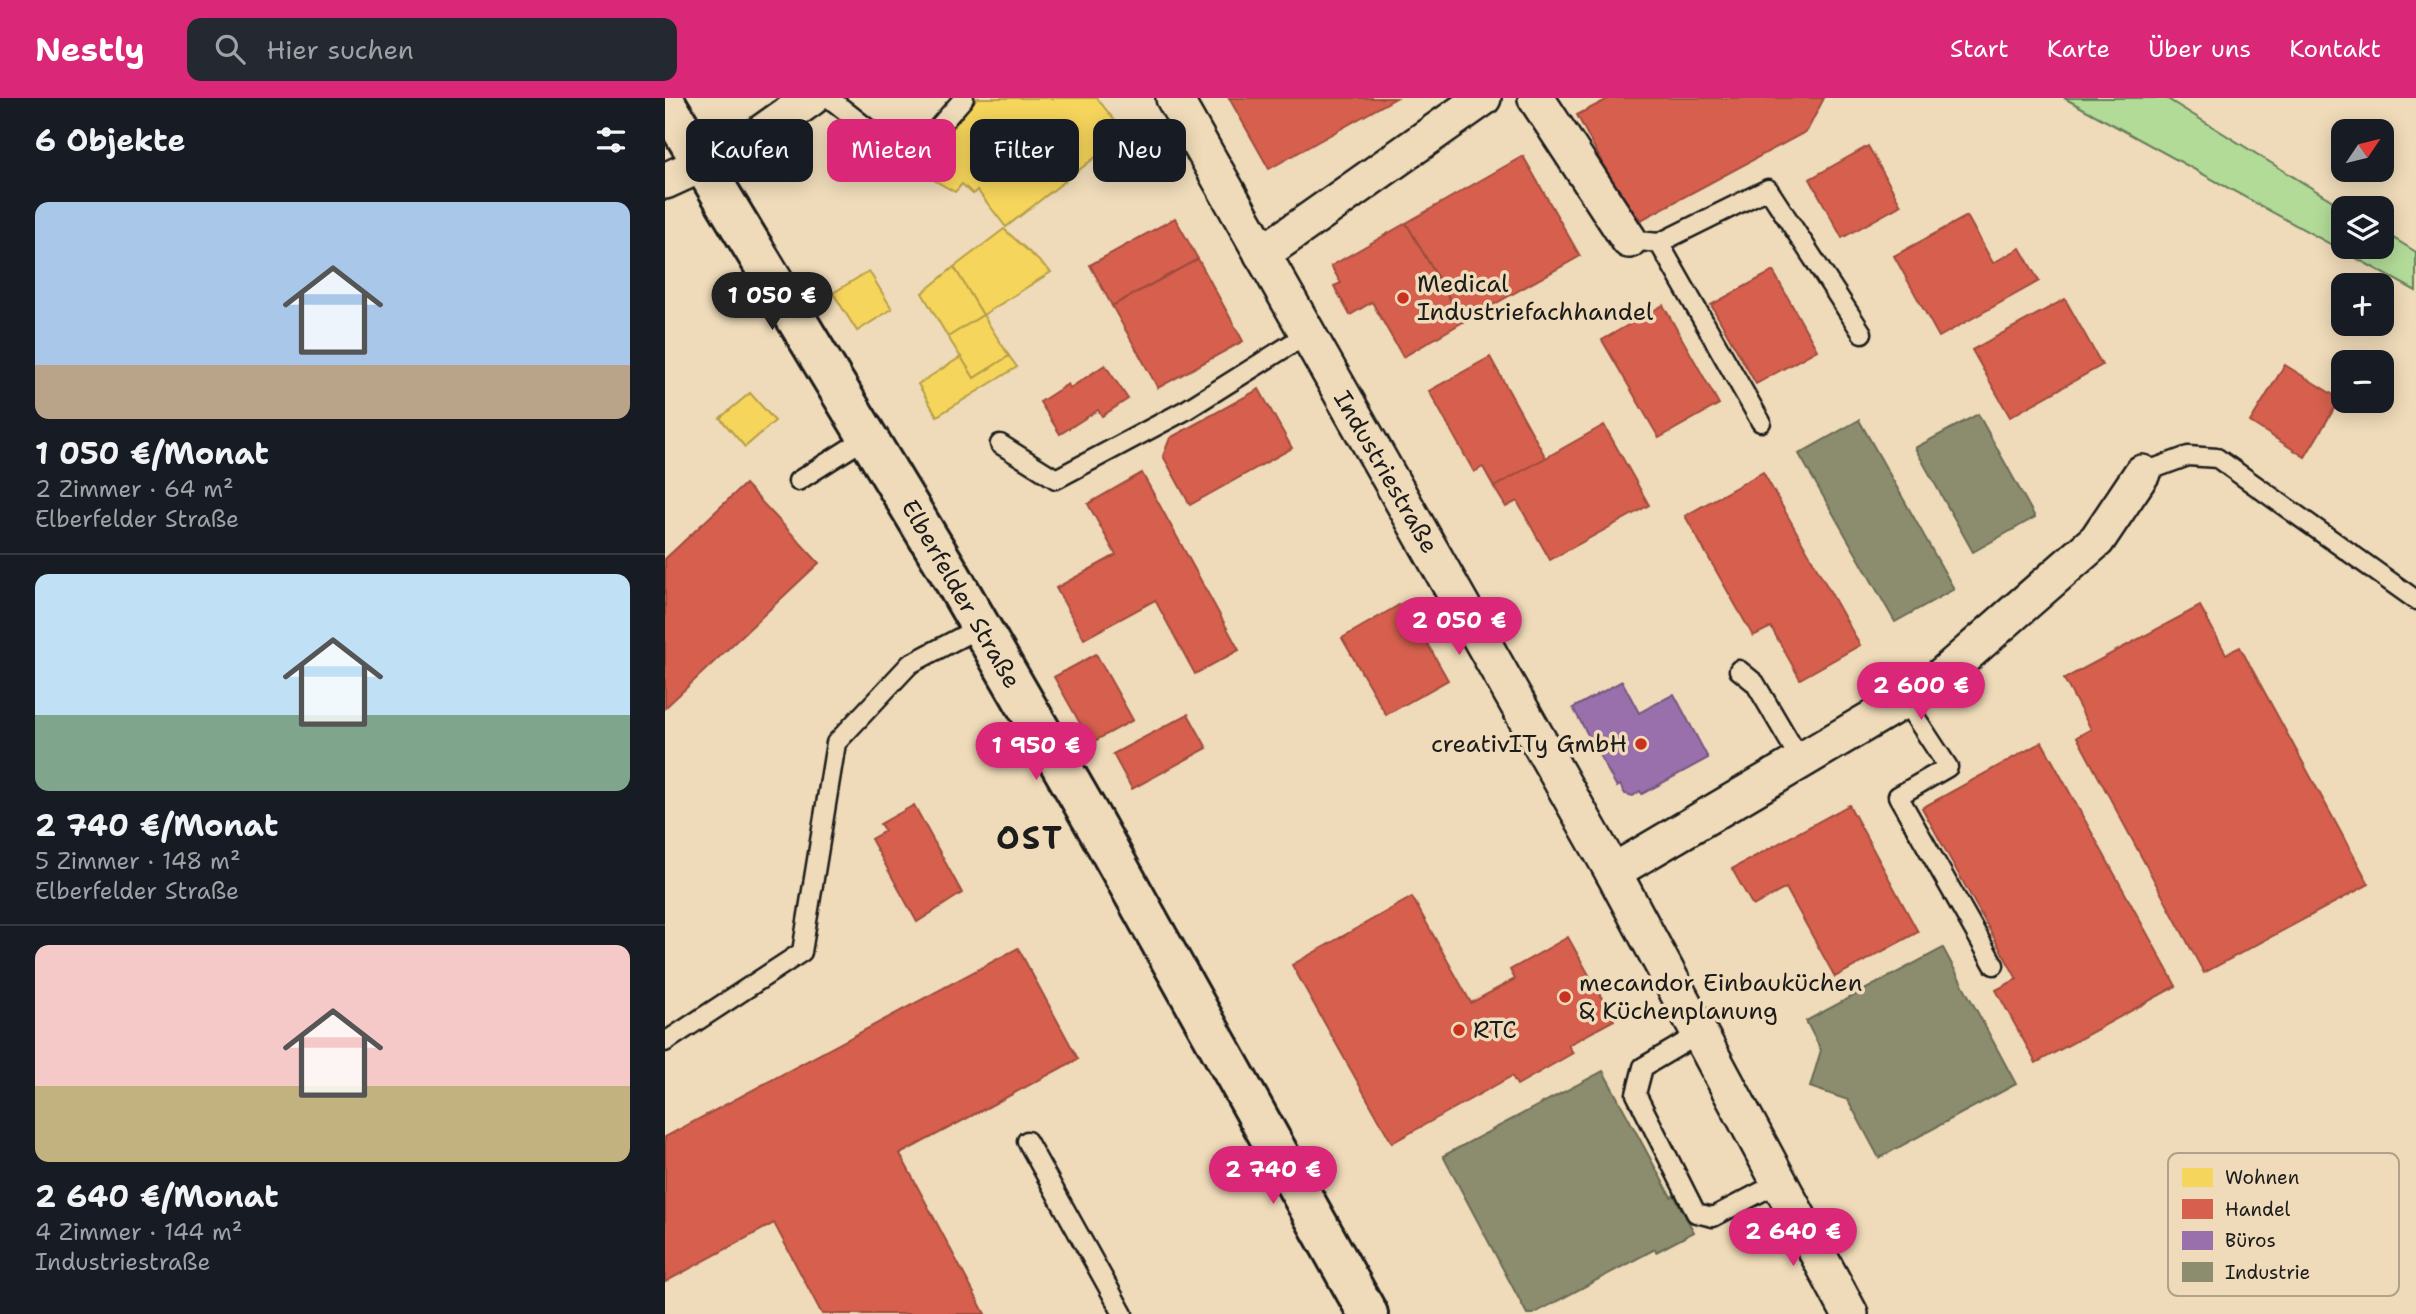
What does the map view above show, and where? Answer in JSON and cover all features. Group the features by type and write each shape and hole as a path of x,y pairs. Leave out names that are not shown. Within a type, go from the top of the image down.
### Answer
{"street":[{"path":"781,119 811,98"},
{"name":"Industriestraße","path":"1174,98 1613,873 1850,1314"},
{"path":"1262,254 1483,98"},
{"path":"1536,98 1644,241"},
{"name":"Elberfelder Straße","path":"665,102 686,135"},
{"path":"665,181 686,173"},
{"name":"Elberfelder Straße","path":"715,182 869,436 1093,821 1368,1314"},
{"path":"1613,873 1936,681 2097,540 2142,472"}],"lane":[{"path":"829,98 909,160 964,98"},
{"path":"1761,422 1644,241 1768,189 1862,332"},
{"path":"1000,443 1056,480 1186,410 1307,334"},
{"path":"798,481 869,436"},
{"path":"2142,472 2188,456 2217,458 2416,600"},
{"path":"665,1042 802,952 836,743 910,664 981,627"},
{"path":"1739,670 1755,683 1801,761"},
{"path":"1904,700 1948,767 1898,796 1994,965"},
{"path":"1699,1034 1643,1067 1636,1094 1696,1213 1713,1217 1778,1183"},
{"path":"1027,1141 1123,1314"}],"green space":[{"path":"2064,98 2166,98 2331,200 2331,244"},
{"path":"2394,238 2416,252 2416,291 2394,279 2394,273 2383,273 2358,259 2394,259"}],"building: Wohnen":[{"path":"977,98 1097,98 1113,119 1093,119 1093,159 1079,170 1079,119 970,119 970,182 1064,182 1006,227 977,190 973,194 962,184 955,192 937,182 956,182 956,123"},
{"path":"1004,229 1051,272 983,315 954,267"},
{"path":"954,267 983,315 948,337 922,293"},
{"path":"869,271 892,309 857,331 833,293"},
{"path":"983,315 1009,356 974,378 948,337"},
{"path":"1009,356 1017,367 937,416 918,384 961,357 974,378"},
{"path":"750,393 775,421 745,447 720,418"}],"building: Handel":[{"path":"1229,98 1396,98 1269,169"},
{"path":"1610,98 1824,98 1807,131 1641,220 1622,200 1577,115"},
{"path":"1868,146 1901,205 1842,238 1810,179"},
{"path":"1523,156 1580,256 1463,322 1406,223"},
{"path":"1967,216 1993,263 2020,248 2039,281 1939,337 1894,256"},
{"path":"1175,218 1198,259 1112,306 1090,265"},
{"path":"1406,223 1463,322 1403,357 1372,302 1350,315 1334,286 1341,283 1331,266"},
{"path":"1198,259 1243,341 1158,388 1112,306"},
{"path":"1773,271 1817,350 1756,384 1711,305"},
{"path":"2065,299 2102,365 2010,417 1972,350"},
{"path":"1663,305 1719,404 1659,438 1602,340"},
{"path":"1490,357 1546,458 1494,487 1483,467 1474,472 1429,391"},
{"path":"1105,365 1128,399 1102,416 1098,410 1060,434 1040,402 1068,384 1070,388"},
{"path":"2285,365 2331,393 2332,413 2305,457 2250,422"},
{"path":"1259,389 1292,448 1190,505 1163,456 1170,438"},
{"path":"1604,425 1649,505 1550,560 1517,501 1506,507 1494,487"},
{"path":"1763,472 1860,645 1800,679 1771,627 1753,636 1685,516"},
{"path":"1142,473 1239,650 1195,674 1155,600 1084,639 1056,588 1116,555 1088,504"},
{"path":"745,484 819,563 665,708 665,559"},
{"path":"1404,602 1448,680 1386,715 1342,638"},
{"path":"2200,606 2226,654 2240,647 2369,884 2204,973 2077,737 2091,729 2064,679"},
{"path":"1096,654 1133,720 1091,743 1054,677"},
{"path":"1188,714 1207,748 1132,789 1113,754"},
{"path":"2042,742 2176,986 2036,1063 1996,990 2017,979 1922,808"},
{"path":"914,805 962,893 917,922 871,839 885,831 880,824"},
{"path":"1849,805 1918,932 1835,977 1786,888 1753,906 1732,869"},
{"path":"1412,897 1471,1003 1515,979 1510,970 1568,937 1614,1020 1568,1045 1573,1053 1517,1085 1512,1076 1392,1143 1292,965"},
{"path":"1018,948 1078,1059 900,1154 985,1314 822,1314 774,1223 665,1282 665,1137"}],"building: Büros":[{"path":"1622,681 1639,713 1674,694 1708,758 1642,794 1640,791 1633,796 1625,794 1620,785 1617,787 1573,708"}],"building: Industrie":[{"path":"1978,414 2035,517 1973,552 1915,448"},
{"path":"1859,420 1954,589 1895,622 1799,454"},
{"path":"1943,948 2016,1084 1879,1158 1848,1100 1810,1087 1821,1050 1806,1021"},
{"path":"1603,1071 1671,1197 1674,1195 1694,1232 1656,1252 1655,1249 1533,1314 1527,1314 1443,1156"}],"place":[{"name":"Medical Industriefachhandel","path":"1403,298"},
{"name":"creativITy GmbH","path":"1641,744"},
{"name":"mecandor Einbauküchen & Küchenplanung","path":"1565,997"},
{"name":"RTC","path":"1459,1030"}],"district":[{"name":"OST","path":"1030,837"}]}
